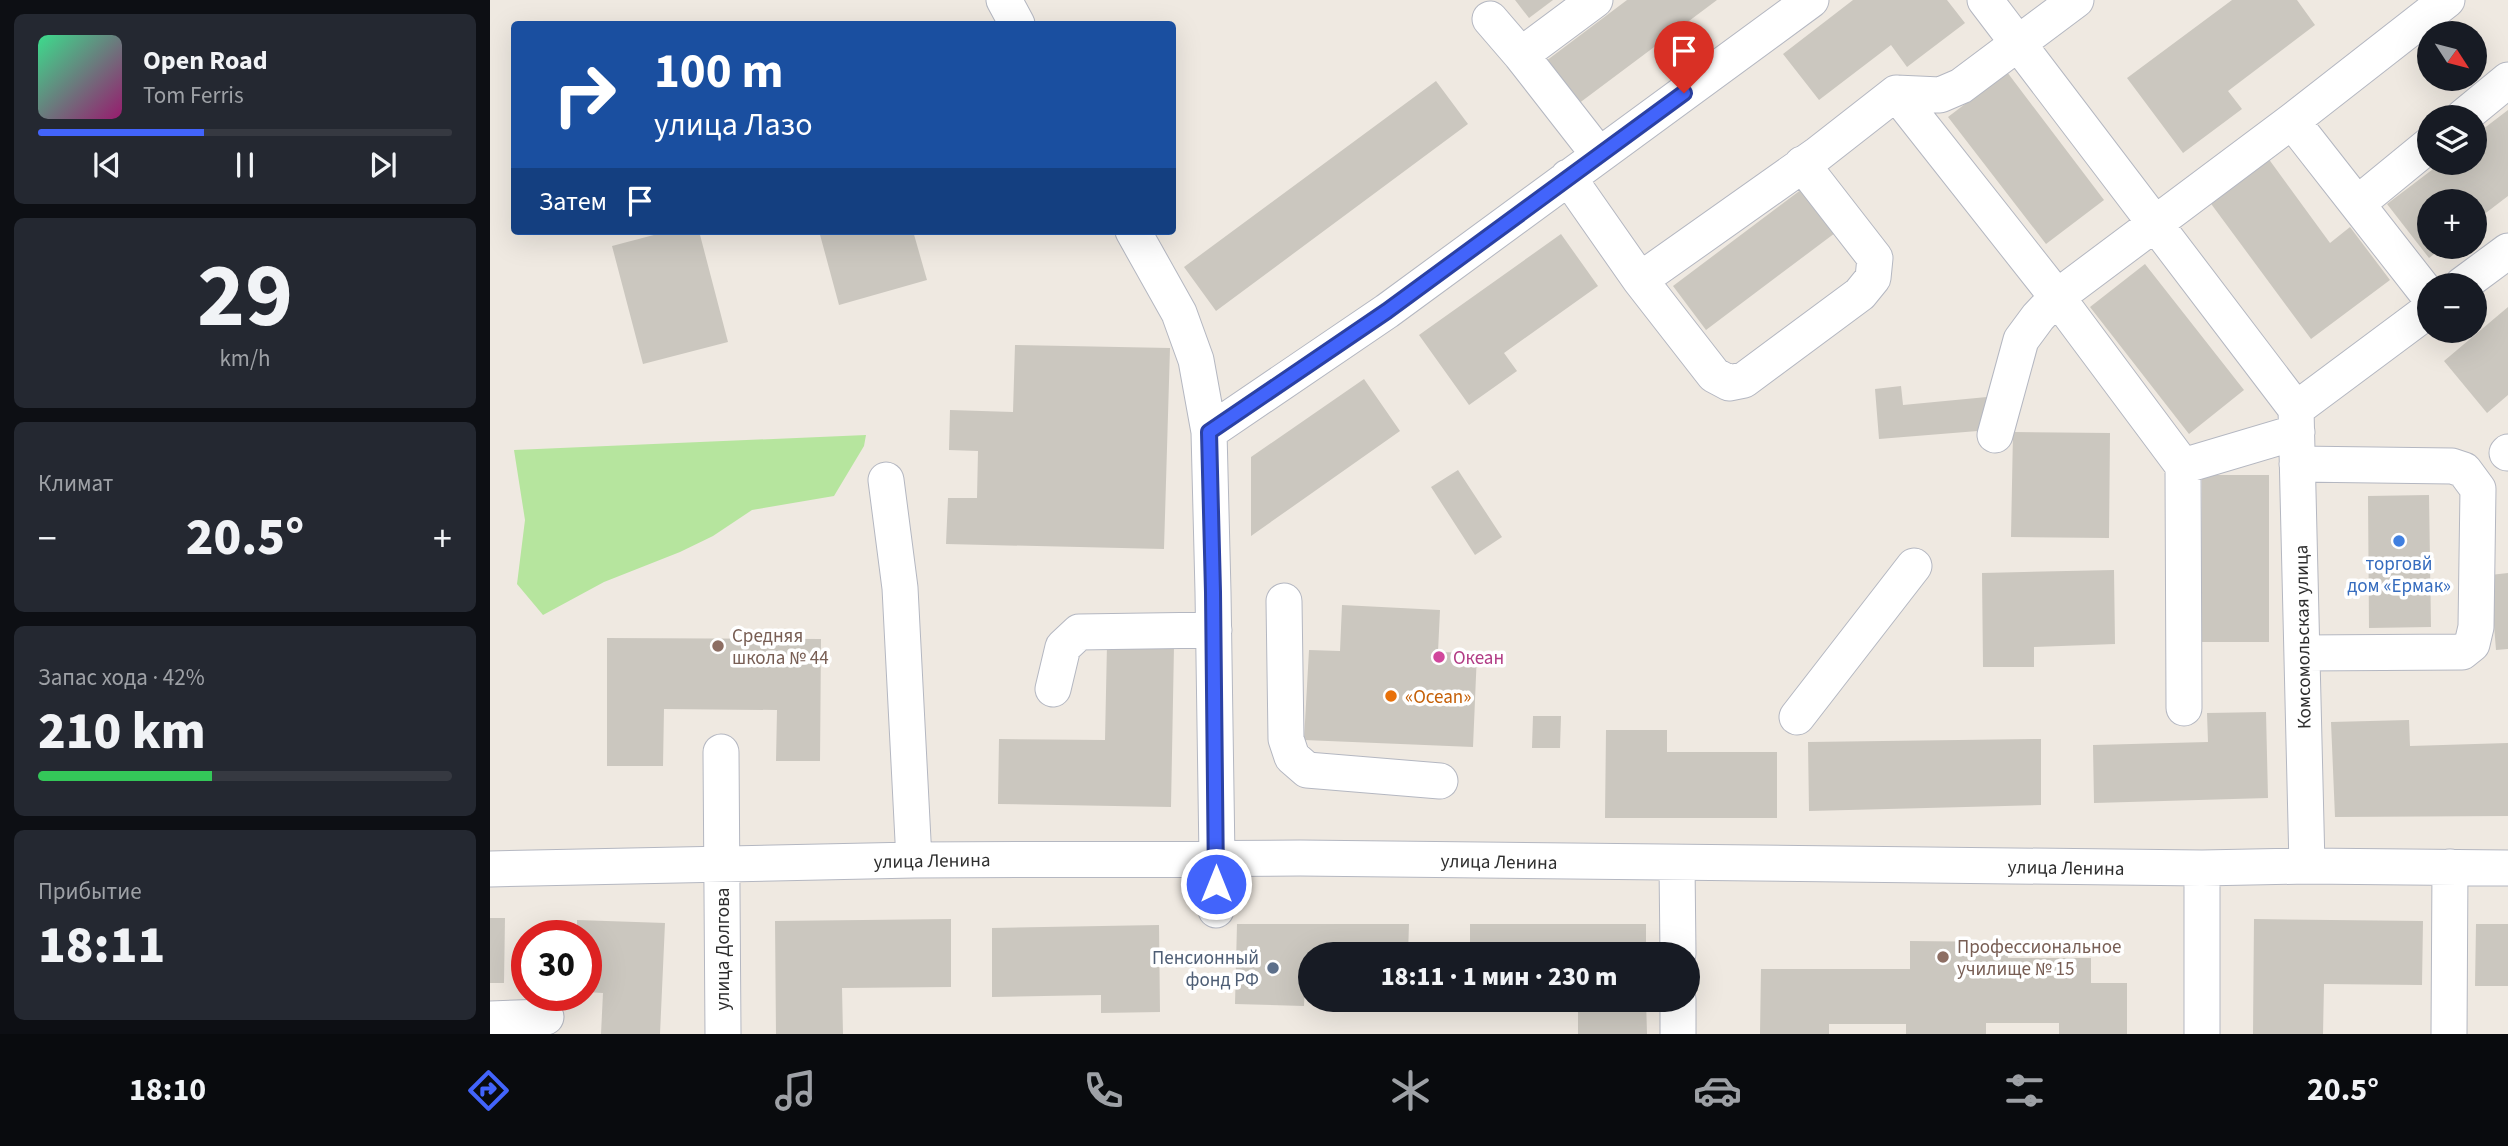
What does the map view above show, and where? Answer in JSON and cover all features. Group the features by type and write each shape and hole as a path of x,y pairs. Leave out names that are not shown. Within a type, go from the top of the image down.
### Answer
{"street":[{"path":"1003,0 1015,21"},
{"path":"1521,55 1595,0"},
{"path":"1209,432 1387,311 1811,0"},
{"path":"1985,0 2155,224 2297,435"},
{"path":"1640,279 1802,164 1896,93 1940,95 1961,86 2076,0"},
{"path":"1995,435 2021,340 2057,297 2292,121 2447,0"},
{"path":"1490,19 1599,155"},
{"path":"2478,105 2508,80"},
{"path":"1896,93 2057,297 2183,466 2184,708"},
{"path":"2292,121 2417,281"},
{"path":"2357,204 2417,155"},
{"path":"1568,177 1640,279 1714,375 1729,383 1744,380 1860,294 1873,278 1875,258 1802,164"},
{"path":"1135,235 1179,313 1196,360 1209,432 1214,630 1216,910"},
{"path":"2479,273 2507,253"},
{"path":"2297,435 2417,321"},
{"path":"2183,466 2297,435 2452,466 2464,470 2478,489 2476,627 2472,643 2462,652 2302,653"},
{"name":"Комсомольская улица","path":"2297,435 2306,866"},
{"path":"886,480 900,588 914,860"},
{"path":"1797,718 1914,566"},
{"path":"1284,601 1286,739 1292,757 1307,770 1440,781"},
{"path":"1054,689 1063,647 1079,632 1214,630"},
{"name":"улица Долгова","path":"721,752 723,1034"},
{"name":"улица Ленина","path":"490,869 914,860 1217,858 1677,864 2508,868"},
{"path":"1677,864 1678,942"},
{"path":"2449,1034 2450,867"},
{"path":"2202,1034 2203,868"},
{"path":"1678,1012 1678,1034"},
{"path":"490,1019 546,1017"}],"green space":[{"path":"866,435 864,446 834,496 752,510 713,536 604,582 543,615 517,584 525,520 514,450"}],"building":[{"path":"1515,0 1553,0 1529,18"},
{"path":"1627,0 1717,0 1574,107 1542,64"},
{"path":"1853,0 1947,0 1965,23 1907,67 1891,45 1819,100 1783,54"},
{"path":"2232,0 2297,0 2315,25 2228,91 2242,109 2183,153 2127,78"},
{"path":"2007,72 2104,200 2046,244 1948,117"},
{"path":"1436,81 1468,124 1216,311 1184,267"},
{"path":"2508,110 2508,196 2487,212 2487,189 2417,189 2417,243 2387,204 2425,175 2487,175 2487,126"},
{"path":"2268,158 2330,243 2350,227 2390,280 2311,339 2209,201"},
{"path":"1806,186 1839,230 1706,330 1673,286"},
{"path":"1561,234 1598,286 1504,353 1517,371 1469,405 1419,335"},
{"path":"654,235 700,235 728,342 643,364 612,246"},
{"path":"820,235 914,235 927,280 839,305"},
{"path":"2145,264 2244,390 2189,434 2090,307"},
{"path":"2508,307 2508,395 2487,413 2444,361 2465,343 2487,343 2487,325"},
{"path":"1015,345 1170,348 1164,549 946,544 948,498 977,498 978,451 949,450 950,410 1013,412"},
{"path":"1364,379 1400,431 1251,536 1251,457"},
{"path":"1901,386 1903,405 1987,397 1990,430 1879,439 1875,389"},
{"path":"2013,432 2110,433 2109,538 2011,537"},
{"path":"1458,470 1502,537 1475,555 1431,487"},
{"path":"2202,475 2269,475 2269,642 2201,642"},
{"name":"торговй дом «Ермак»","path":"2429,495 2431,627 2369,628 2368,496"},
{"path":"2114,570 2115,644 2034,647 2034,667 1983,667 1982,573"},
{"path":"2508,573 2508,649 2496,650 2490,575"},
{"name":"«Оcean»","path":"1342,605 1440,610 1438,652 1477,653 1473,747 1304,740 1309,650 1340,651"},
{"path":"607,638 821,639 820,761 776,761 777,710 664,709 663,766 607,766"},
{"path":"1107,644 1174,646 1171,807 998,804 999,739 1105,740"},
{"path":"2266,712 2268,798 2094,803 2093,745 2208,742 2207,713"},
{"path":"1533,716 1561,716 1560,748 1532,748"},
{"path":"2409,720 2410,746 2508,743 2508,816 2335,817 2331,722"},
{"path":"1606,730 1667,730 1667,752 1777,752 1777,818 1605,818"},
{"path":"2041,739 2041,805 1809,811 1808,742"},
{"path":"490,918 505,918 504,983 490,983"},
{"path":"951,919 951,987 842,988 843,1034 776,1034 775,921"},
{"path":"2254,919 2423,921 2422,985 2324,984 2323,1034 2253,1034"},
{"path":"602,921 665,923 660,1034 601,1034"},
{"name":"Пенсионный фонд РФ","path":"1237,924 1409,924 1408,942 1298,942 1298,1006 1235,1004"},
{"path":"1470,924 1646,924 1646,942 1470,942"},
{"path":"2476,924 2508,924 2508,986 2475,986"},
{"path":"1159,925 1160,1012 1101,1013 1101,995 992,997 992,928"},
{"path":"1910,941 2008,942 2008,958 2091,958 2091,983 2127,983 2127,1034 2059,1034 2059,1023 1986,1023 1986,1034 1906,1034 1906,1024 1829,1024 1829,1034 1760,1034 1761,969 1910,969"},
{"path":"1578,1012 1646,1012 1647,1034 1578,1034"}],"place":[{"name":"торговй дом «Ермак»","path":"2399,541"},
{"name":"Средняя школа № 44","path":"718,646"},
{"name":"Океан","path":"1439,657"},
{"name":"«Оcean»","path":"1391,696"},
{"name":"Профессиональное училище № 15","path":"1943,957"},
{"name":"Пенсионный фонд РФ","path":"1273,968"}],"route":[{"path":"1216,884 1209,432 1387,311 1684,93"}]}
